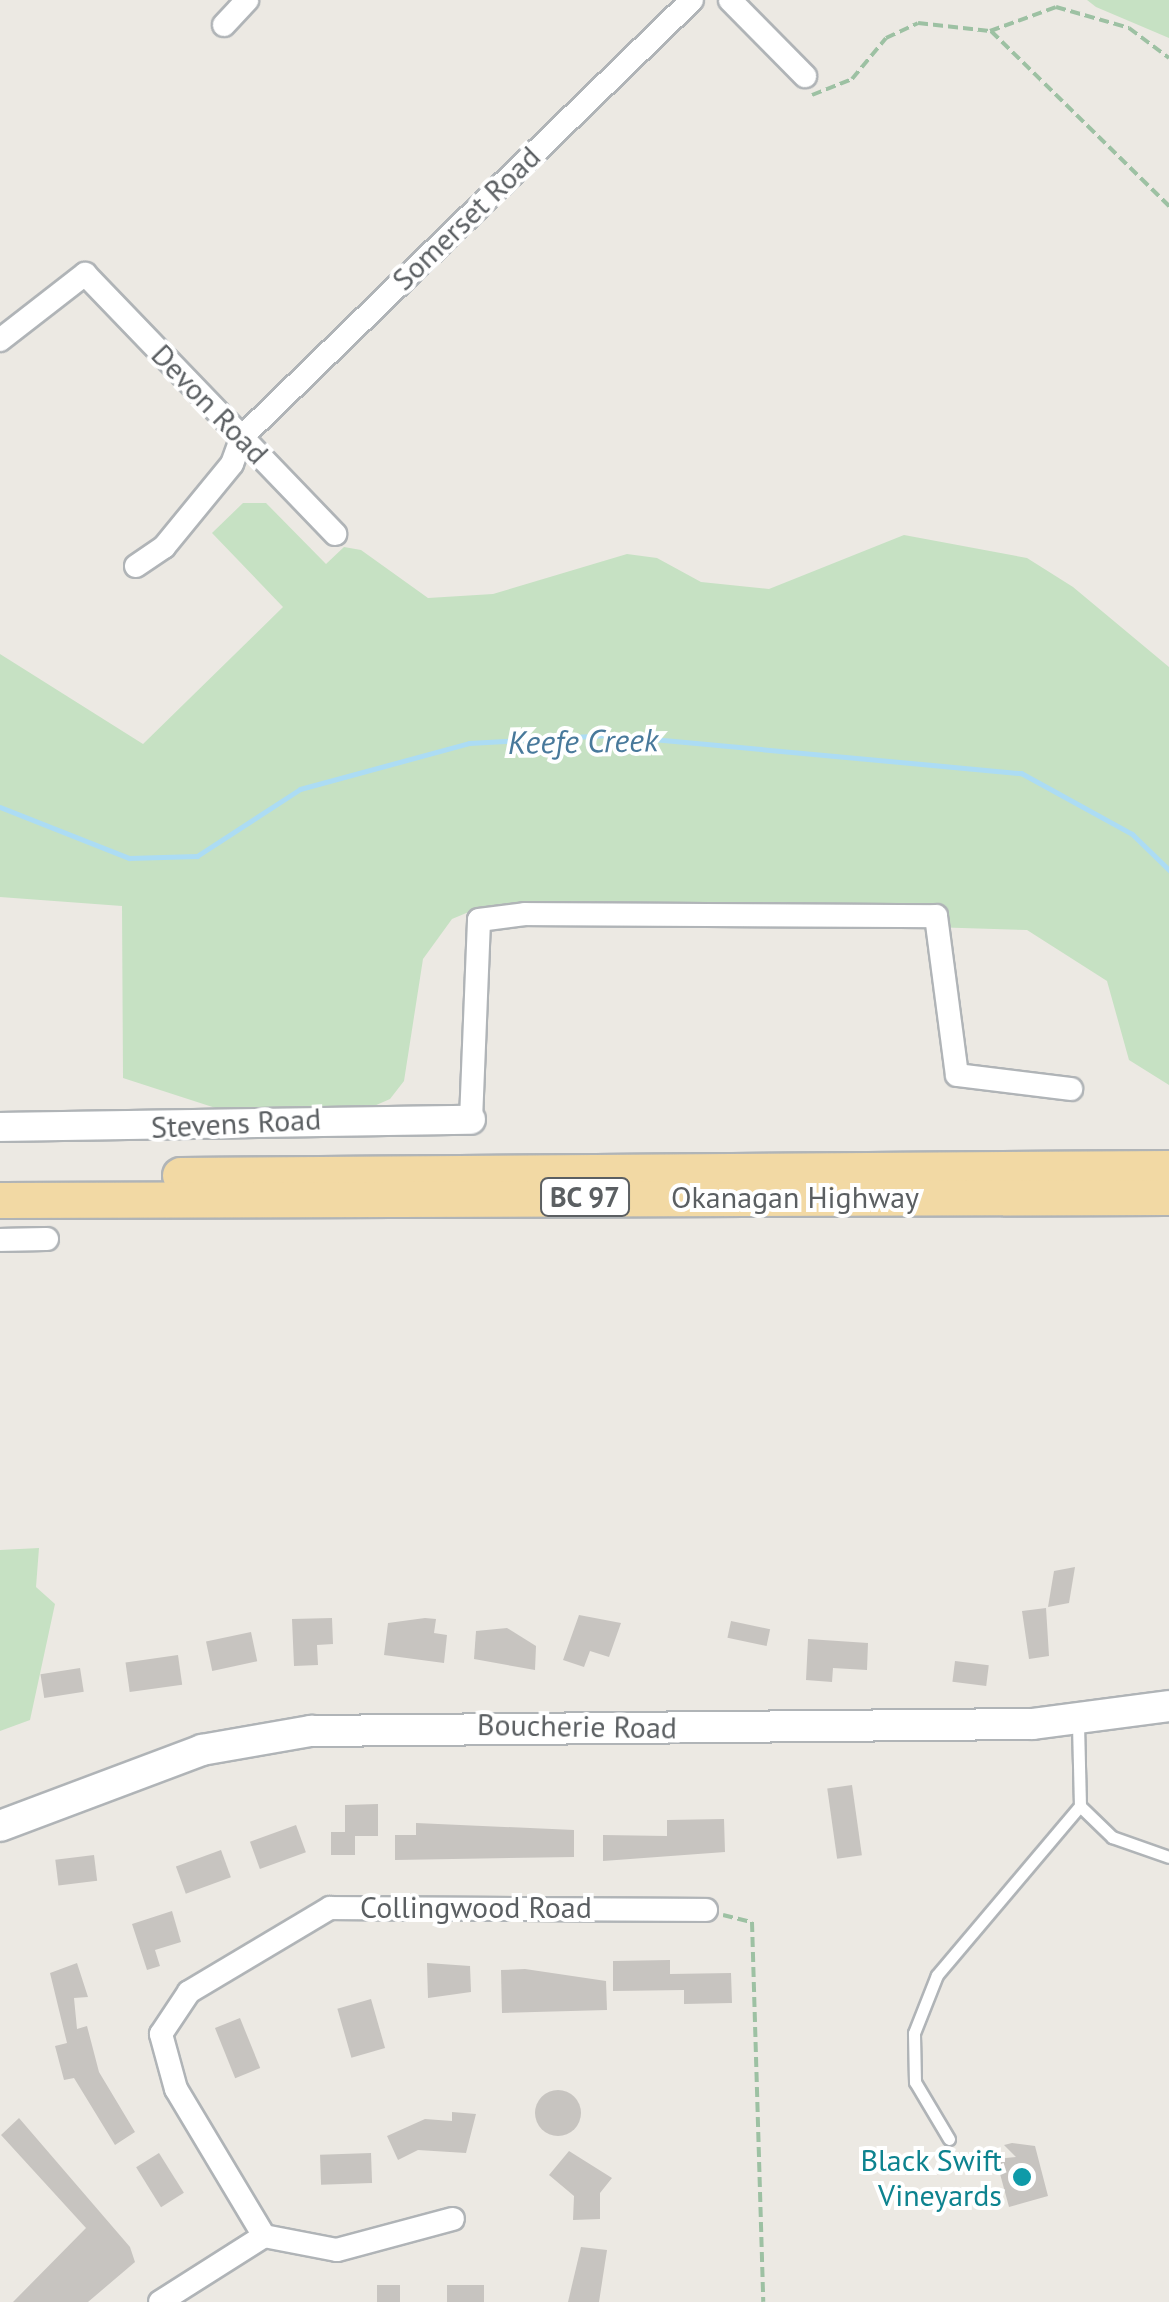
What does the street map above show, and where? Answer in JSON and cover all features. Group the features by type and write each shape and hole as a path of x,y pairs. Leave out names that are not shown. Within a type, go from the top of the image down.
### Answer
{"highway":[{"name":"Okanagan Highway","path":"0,1177 1169,1168"},
{"name":"Okanagan Highway","path":"0,1200 1169,1197"}],"main road":[{"name":"Boucherie Road","path":"0,1826 202,1750 311,1731 456,1723 779,1730 1077,1718 1169,1706"}],"street":[{"path":"224,25 246,0"},
{"name":"Somerset Road","path":"136,566 198,506 242,437 692,0"},
{"path":"730,0 806,76"},
{"name":"Devon Road","path":"0,340 85,274 335,534"},
{"path":"472,1120 479,920 936,916 958,1076 1071,1089"},
{"name":"Stevens Road","path":"0,1127 472,1120"},
{"path":"0,1240 47,1239"},
{"name":"Collingwood Road","path":"264,2236 176,2089 161,2034 188,1992 330,1908 706,1910"},
{"path":"160,2302 264,2236 337,2250 454,2219"}],"lane":[{"path":"949,2139 915,2082 914,2033 937,1976 1080,1806 1077,1718"},
{"path":"1080,1806 1112,1837 1169,1858"}],"path":[{"path":"1049,0 1056,8 1128,28 1169,58"},
{"path":"806,76 812,97 852,79 886,38 918,22 990,31 1056,8"},
{"path":"990,31 1169,206"},
{"path":"706,1910 752,1922 762,2302"}],"green space":[{"path":"1087,0 1169,0 1169,38 1096,7"},
{"path":"243,503 266,503 326,564 344,547 361,550 428,598 493,594 627,554 657,558 701,582 769,589 904,535 1027,558 1073,587 1169,667 1169,1085 1129,1060 1107,981 1027,930 540,915 483,906 452,919 423,959 404,1081 390,1099 333,1124 228,1112 123,1078 122,906 0,897 0,654 143,744 283,607 212,533"},
{"path":"39,1548 36,1587 55,1604 30,1720 0,1731 0,1550"}],"building":[{"path":"1075,1567 1069,1603 1048,1607 1054,1571"},
{"path":"1046,1608 1049,1656 1029,1659 1022,1611"},
{"path":"579,1615 621,1623 609,1657 590,1651 584,1667 563,1660"},
{"path":"332,1618 333,1644 317,1645 318,1665 294,1666 292,1619"},
{"path":"436,1619 434,1633 447,1635 444,1663 384,1655 388,1623"},
{"path":"731,1621 770,1629 767,1646 727,1638"},
{"path":"507,1628 536,1646 535,1670 474,1659 476,1631"},
{"path":"251,1632 257,1661 212,1671 206,1642"},
{"path":"808,1639 868,1643 867,1670 833,1668 832,1682 806,1680"},
{"path":"178,1655 182,1685 130,1692 126,1662"},
{"path":"955,1661 989,1665 986,1686 952,1682"},
{"path":"80,1668 84,1692 44,1698 40,1674"},
{"path":"852,1785 862,1855 837,1859 827,1788"},
{"path":"378,1804 378,1836 355,1836 355,1855 331,1855 331,1832 345,1832 345,1805"},
{"path":"724,1819 725,1852 603,1861 603,1835 667,1836 667,1820"},
{"path":"416,1823 574,1830 574,1857 395,1860 395,1835 416,1835"},
{"path":"296,1825 306,1852 260,1869 250,1842"},
{"path":"221,1850 231,1877 186,1894 176,1866"},
{"path":"94,1855 97,1881 58,1886 55,1860"},
{"path":"172,1911 181,1942 155,1950 160,1966 147,1970 132,1924"},
{"path":"670,1960 670,1974 731,1973 732,2003 684,2004 684,1990 613,1991 613,1961"},
{"path":"77,1963 88,1997 74,1998 77,2029 87,2026 99,2072 135,2132 115,2145 74,2078 64,2080 55,2046 67,2043 50,1973"},
{"path":"427,1963 470,1966 471,1992 428,1998"},
{"path":"525,1969 606,1981 607,2010 502,2013 501,1970"},
{"path":"371,1999 385,2048 351,2058 337,2009"},
{"path":"240,2018 260,2068 235,2078 215,2028"},
{"path":"558,2090 574,2097 581,2113 574,2129 558,2136 542,2129 535,2113 542,2097"},
{"path":"452,2112 476,2114 466,2153 418,2150 398,2160 387,2136 425,2119 452,2121"},
{"path":"19,2118 130,2247 135,2262 88,2302 13,2302 86,2228 1,2135"},
{"name":"Black Swift Vineyards","path":"1004,2145 1035,2146 1048,2196 1009,2207 996,2159 1016,2157"},
{"path":"569,2151 612,2178 600,2193 600,2219 573,2220 574,2196 549,2175"},
{"path":"159,2153 184,2193 161,2207 136,2167"},
{"path":"371,2153 372,2183 321,2185 320,2155"},
{"path":"581,2247 607,2250 599,2302 568,2302"},
{"path":"377,2285 400,2285 400,2302 377,2302"},
{"path":"447,2285 484,2285 484,2302 447,2302"}],"waterway":[{"name":"Keefe Creek","path":"0,807 129,858 197,856 300,789 469,743 609,735 1021,773 1132,834 1169,870"}],"place":[{"name":"Black Swift Vineyards","path":"1022,2177"}]}
